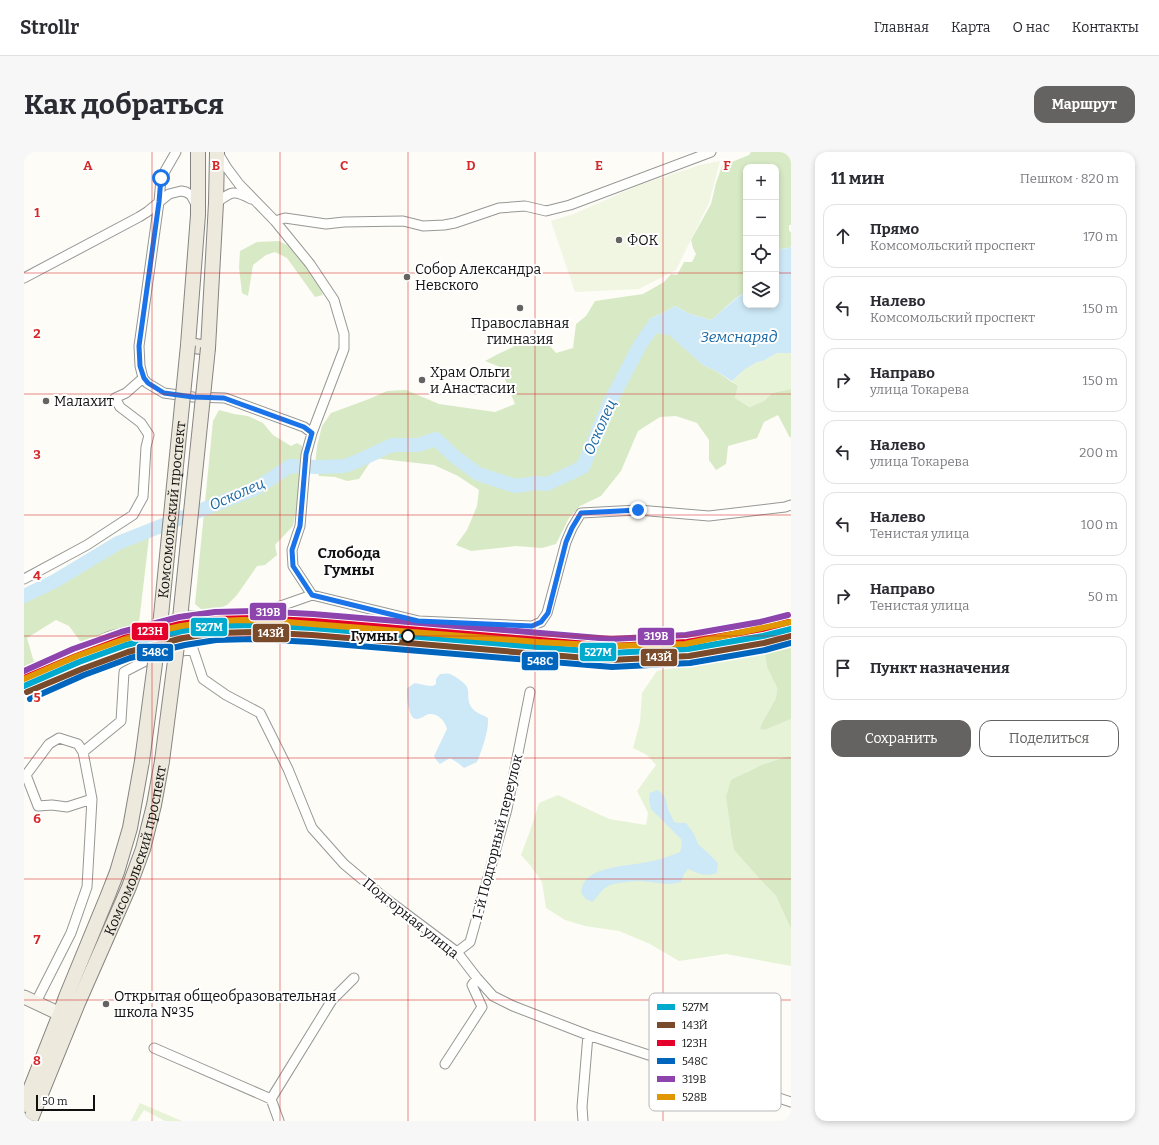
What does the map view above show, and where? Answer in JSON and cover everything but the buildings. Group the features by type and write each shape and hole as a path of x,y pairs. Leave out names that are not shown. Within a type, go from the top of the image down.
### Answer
{"main road":[{"name":"Комсомольский проспект","path":"24,1106 66,997 117,872 130,828 142,761 160,626 195,262 199,209 198,152"},
{"name":"Комсомольский проспект","path":"30,1121 78,1003 129,887 143,849 154,805 162,761 178,638 208,348 216,203 217,152"},
{"path":"188,345 208,348"}],"street":[{"path":"176,152 161,178 139,346 140,366 144,378 148,383 164,393 193,397 224,398 304,427 312,433"},
{"path":"217,152 239,184 275,221 310,264 334,300 344,334 344,349 312,433 306,454 300,526 292,550 293,566 312,595"},
{"path":"275,221 285,218 326,224 344,222 403,221 423,226 455,223 500,208 525,206 546,211 570,205 711,152"},
{"path":"24,278 139,217 169,194 181,191 186,192 191,195 199,209"},
{"path":"216,203 228,195 238,193 257,202"},
{"path":"24,579 87,545 133,515 143,497 146,447 149,435 141,423 120,407 115,398 126,393 144,378"},
{"path":"24,672 110,636 188,616 255,615 312,595 418,621 532,626 541,622 548,613 566,542 581,513 638,510 708,516 791,505"},
{"name":"Подгорная улица","path":"84,752 121,721 124,672 155,656 193,649 203,678 226,696 260,713 288,769 312,828 344,864 381,895 457,952 493,996 588,1035 649,1055"},
{"name":"1-й Подгорный переулок","path":"457,952 470,942 507,809 530,692"},
{"path":"60,1014 30,999 71,933 86,887 92,799 84,752 78,744 59,738 49,744 26,775 38,806 52,805 67,807 92,799"},
{"path":"270,1099 332,1000 354,978"},
{"path":"445,1064 482,1007 472,985 477,978"},
{"path":"583,1121 582,1107 588,1035"},
{"path":"154,1048 270,1099 279,1121"},
{"name":"Подгорная улица","path":"781,1099 791,1102"}],"green space":[{"path":"751,152 791,152 791,225 789,225 789,230 791,233 791,246 779,250 779,164 743,164 743,294 711,320 690,314 675,306 649,319 651,327 660,334 669,334 703,365 716,371 738,386 735,398 750,407 764,401 772,393 791,389 790,438 778,415 764,422 757,438 728,446 726,464 716,470 709,460 709,440 697,423 676,416 660,417 638,431 621,471 601,496 580,506 569,518 556,544 542,548 516,546 471,551 456,545 467,530 477,506 479,490 458,476 434,465 373,458 359,479 347,481 335,477 319,476 315,465 317,446 322,426 331,413 387,391 406,390 439,404 495,412 515,404 500,367 485,361 513,347 520,335 544,339 556,353 573,348 576,324 586,316 595,301 643,294 664,282 671,274 677,275 684,262 692,262 696,254 691,240 711,204 722,166 749,155"},
{"path":"720,161 709,203 676,270 639,289 575,292 551,221 574,214 637,186 700,165"},
{"path":"279,241 294,249 303,259 323,295 315,297 287,258 275,252 266,255 253,265 248,296 242,293 239,268 240,251 257,242"},
{"path":"777,353 791,353 791,389 772,393 764,401 751,407 735,398 738,386 732,381 744,370"},
{"path":"219,410 248,416 263,423 273,435 291,446 297,443 302,446 299,496 293,526 275,545 277,555 265,565 257,566 237,595 227,605 212,611 203,611 195,604 213,421"},
{"path":"150,529 138,631 85,643 80,641 69,626 56,620 27,638 34,662 33,671 24,675 24,590 57,576 120,536"},
{"path":"791,644 791,719 765,730 760,729 776,698 777,688 767,667 765,655 771,651"},
{"path":"771,651 765,656 767,667 777,688 776,698 762,723 765,730 791,719 791,757 788,756 761,765 746,772 729,817 734,850 776,896 791,929 791,966 726,954 679,961 650,944 619,931 585,926 565,920 546,908 542,882 521,855 539,803 558,795 609,819 646,825 648,813 637,791 656,765 647,755 633,748 640,722 642,693 657,671"},
{"path":"788,756 791,757 791,929 776,896 734,850 726,797 731,780 761,765"},
{"path":"140,1103 182,1121 165,1121 144,1110 137,1121 131,1121"}],"water":[{"name":"Земснаряд","path":"791,246 791,353 777,353 763,361 757,362 744,370 732,381 703,365 669,335 660,334 651,327 649,319 675,306 690,314 711,320 743,294 743,308 779,308 779,250 780,249 789,248"},
{"path":"440,674 450,674 464,683 467,687 469,702 472,708 488,718 483,746 477,762 464,768 450,758 440,764 434,756 447,729 441,718 429,714 417,719 411,715 409,711 407,688 415,683 433,686 436,684 436,679"},
{"path":"657,790 664,796 674,822 686,823 694,834 698,844 718,863 717,873 709,875 688,869 681,882 666,884 641,881 610,885 605,888 592,902 586,899 581,893 583,884 589,877 596,873 614,867 657,860 680,852 682,846 681,839 651,809 649,800 650,793"}],"waterway":[{"name":"Осколец","path":"24,596 55,581 118,543 257,488 290,466 345,466 392,445 418,445 436,439 454,456 478,474 515,486 536,483 547,484 583,467 610,402 640,345 654,325 660,324 668,326"}],"transit line":[{"name":"319В","path":"24,671 73,649 121,632 179,617 215,612 254,611 313,614 611,639 686,635 760,622 788,615"},
{"name":"123Н","path":"24,678 124,638 180,624 215,619 253,618 313,621 611,646 687,642 762,629 789,622"},
{"name":"528В","path":"24,679 77,656 128,638 181,626 217,621 243,620 287,622 538,642 611,646 685,644 791,622"},
{"name":"527М","path":"24,686 79,662 126,645 182,631 215,626 253,625 312,628 611,653 688,649 763,636 791,629"},
{"name":"143Й","path":"27,692 128,652 183,638 216,633 253,632 312,635 611,660 689,656 764,643 791,636"},
{"name":"548С","path":"30,699 84,675 130,658 185,645 216,640 253,639 311,642 612,667 690,663 765,650 791,643"}],"place":[{"name":"ФОК","path":"619,240"},
{"name":"Собор Александра Невского","path":"407,277"},
{"name":"Православная гимназия","path":"520,308"},
{"name":"Храм Ольги и Анастасии","path":"422,380"},
{"name":"Малахит","path":"46,401"},
{"name":"Гумны","path":"408,636"},
{"name":"Открытая общеобразовательная школа №35","path":"106,1004"}],"district":[{"name":"Слобода Гумны","path":"349,562"}],"route":[{"path":"161,178 138,353 144,378 148,383 164,393 193,397 224,398 304,427 312,433 306,454 300,526 292,550 293,566 312,595 418,621 532,626 541,622 548,613 566,542 581,513 638,510"}]}
